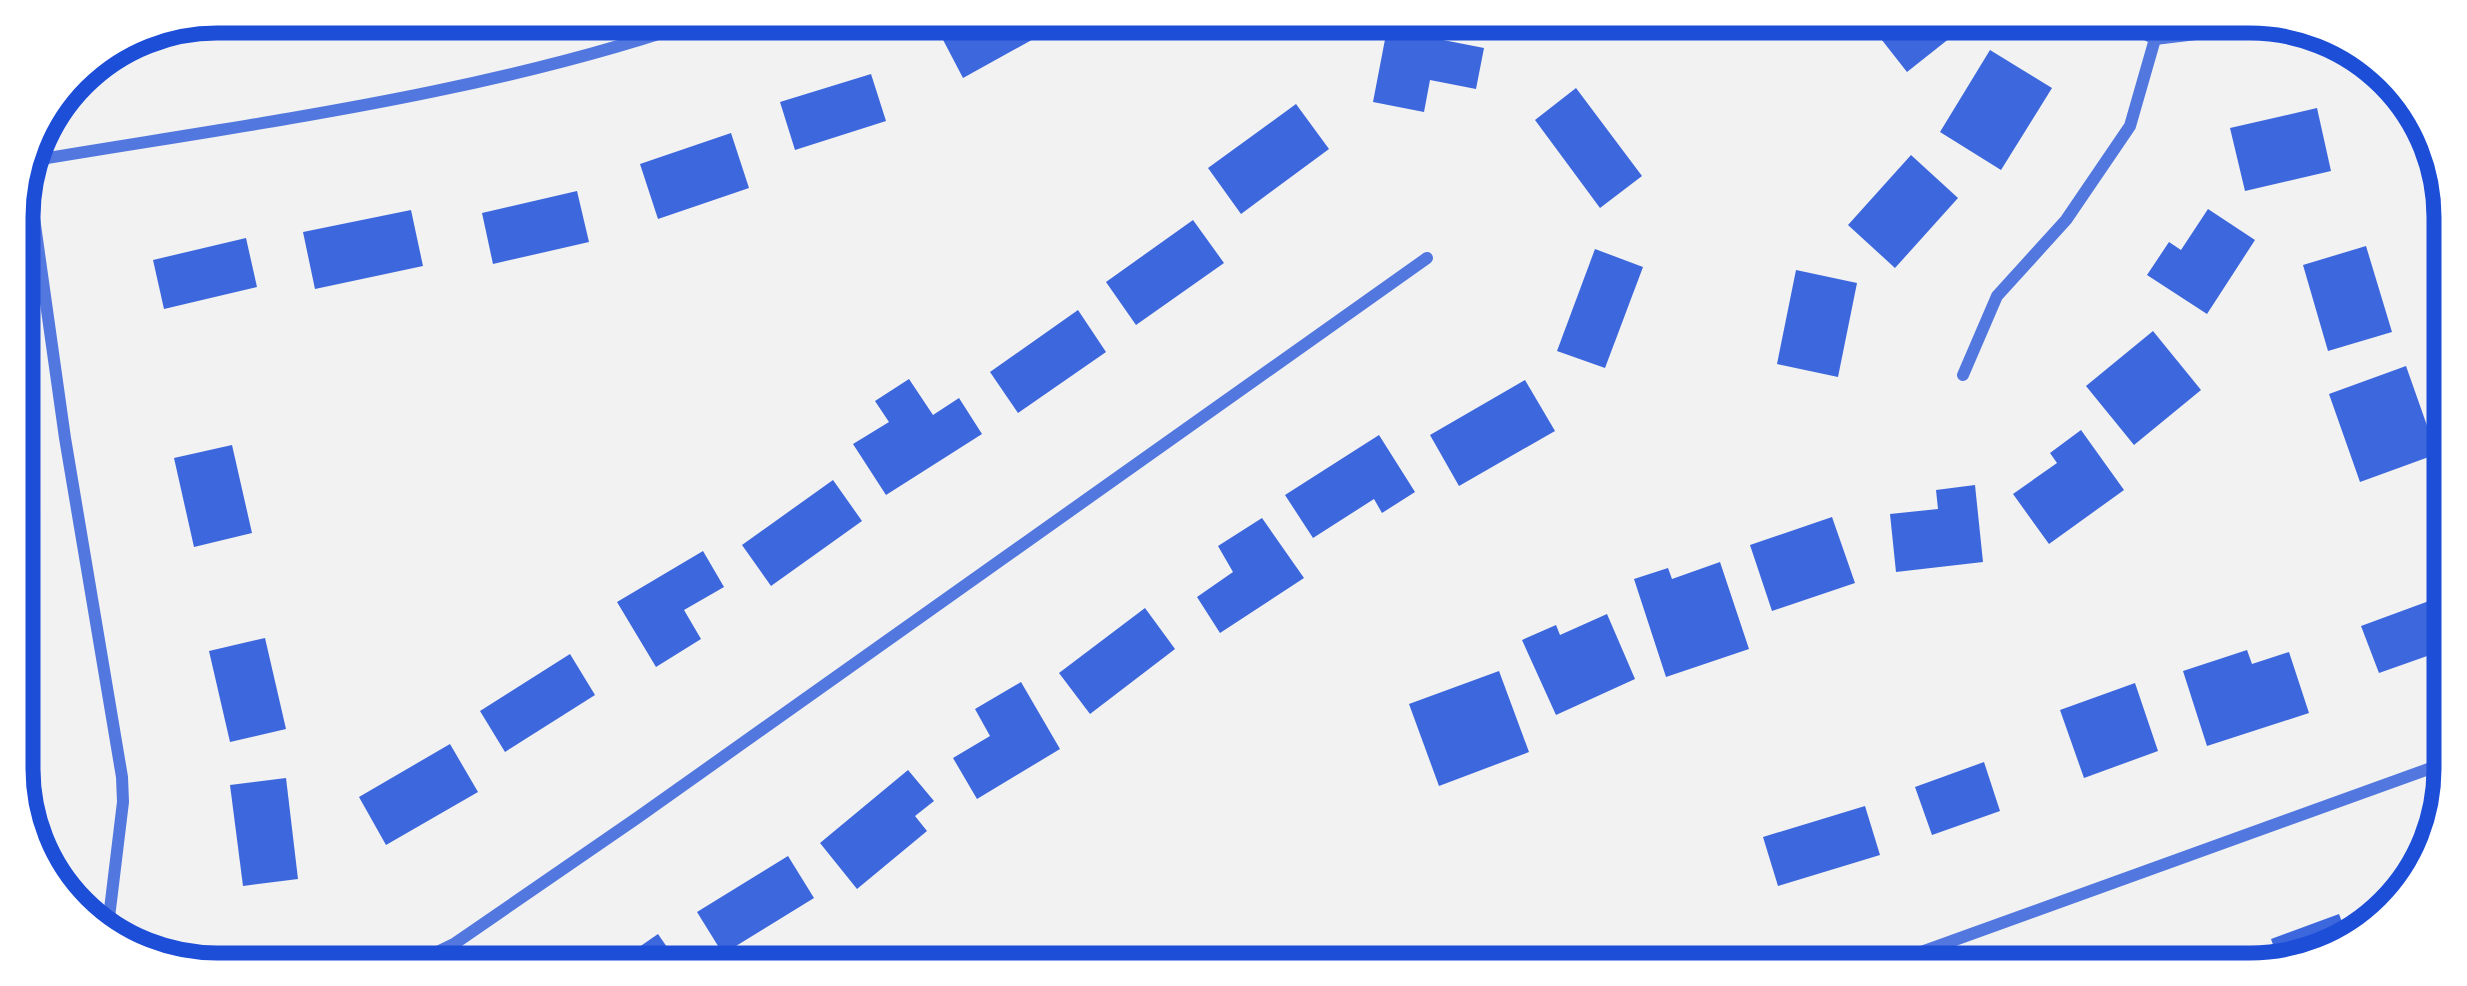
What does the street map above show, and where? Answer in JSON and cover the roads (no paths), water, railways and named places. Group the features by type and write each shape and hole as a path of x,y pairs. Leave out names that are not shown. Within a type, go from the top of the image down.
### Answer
{"street":[{"path":"43,159 532,72 657,33"},
{"path":"2143,33 2155,39 2204,33"},
{"path":"1963,375 1997,296 2066,220 2130,126 2155,39"},
{"path":"33,219 64,438 122,777 109,917"},
{"path":"436,953 637,818 1427,258"},
{"path":"1919,953 2434,767"}]}
